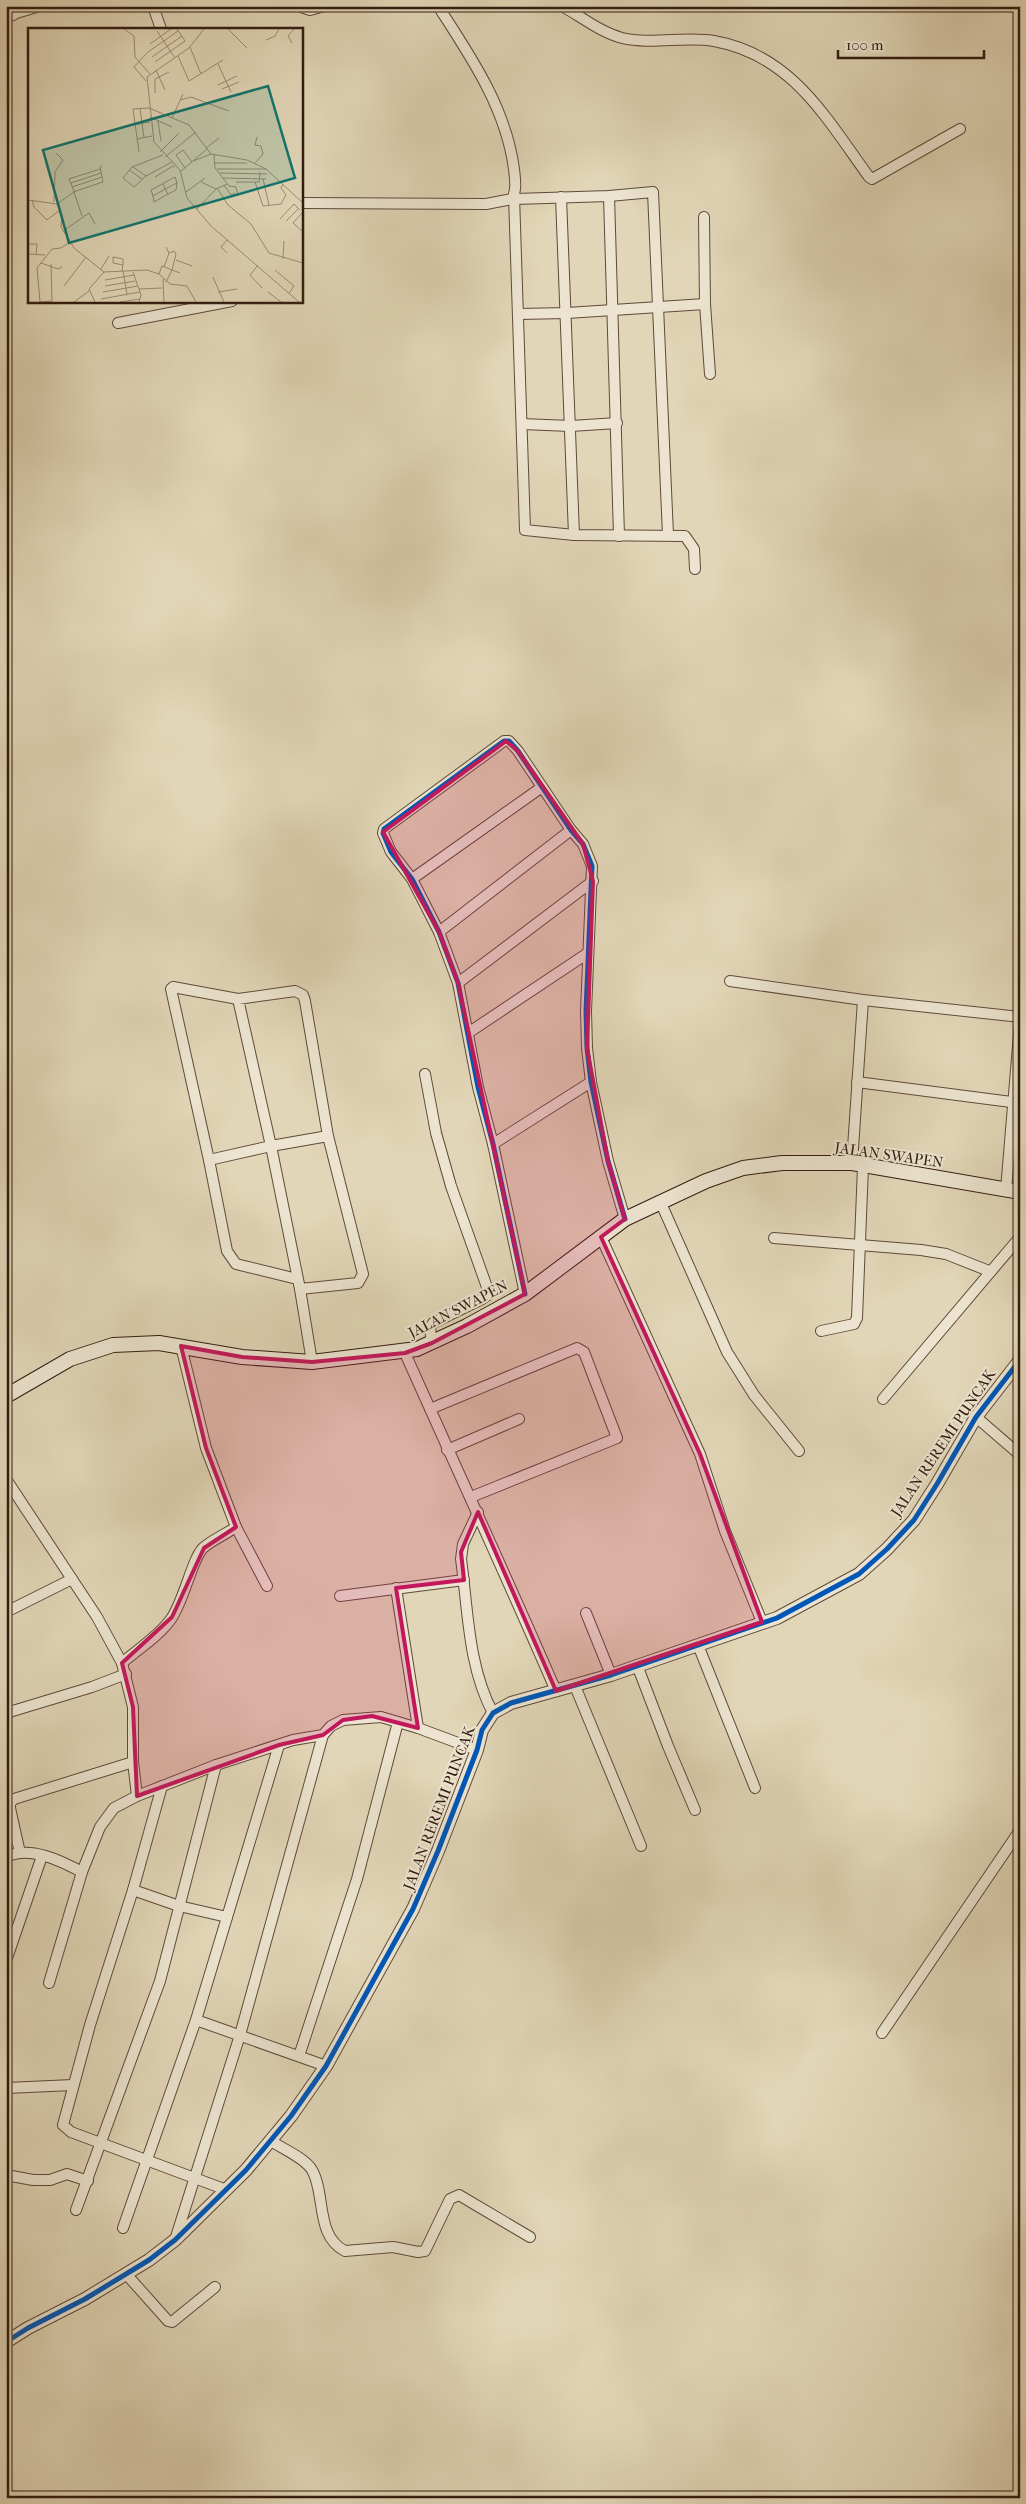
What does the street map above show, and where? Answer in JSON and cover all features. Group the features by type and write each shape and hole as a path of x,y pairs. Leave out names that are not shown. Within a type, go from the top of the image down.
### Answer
{"main road":[{"name":"JALAN SWAPEN","path":"6,1396 70,1359 113,1345 138,1343 181,1346 242,1357 312,1362 404,1353 432,1343 525,1294 625,1219 660,1200 714,1177 743,1168 782,1163 858,1164 1013,1191"}],"street":[{"path":"10,12 40,6"},
{"path":"153,6 161,28"},
{"path":"298,6 310,10 325,6"},
{"path":"438,6 476,64 491,95 512,159 525,530 574,535 685,536 690,540 694,549 695,569"},
{"path":"562,6 599,29 622,38 712,41 739,47 766,59 804,90 868,177 872,179 880,177 928,146 960,129"},
{"path":"302,203 486,204 510,201 514,197 609,196 653,192 668,535"},
{"path":"609,196 619,536"},
{"path":"561,197 572,426 574,535"},
{"path":"704,217 705,304 710,374"},
{"path":"118,323 227,302"},
{"path":"518,314 567,313 705,304"},
{"path":"522,424 572,426 617,423"},
{"path":"525,1294 493,1144 478,1087 458,982 439,932 412,879 391,852 384,839 384,829 499,743 506,741 512,744 588,854 593,881 588,953 587,1048 591,1082 608,1161 625,1219"},
{"path":"412,879 542,787"},
{"path":"439,932 571,830"},
{"path":"458,982 593,881"},
{"path":"468,1033 588,953"},
{"path":"730,981 863,1000 1020,1017"},
{"path":"173,987 238,999 288,992 303,995 328,1136 363,1278 358,1283 298,1284 241,1266 232,1260 227,1251 171,990 173,987"},
{"path":"238,999 271,1146 312,1362"},
{"path":"821,1331 856,1321 860,1245 857,1082 863,1000"},
{"path":"1013,1191 1020,1022"},
{"path":"425,1074 436,1132 450,1186 488,1290 488,1294 482,1299 432,1323 430,1328 432,1343"},
{"path":"493,1144 591,1082"},
{"path":"857,1082 1016,1102"},
{"path":"209,1160 328,1136"},
{"path":"660,1200 727,1352 754,1395 799,1451"},
{"path":"601,1237 700,1454 725,1531 762,1622"},
{"path":"883,1399 989,1271 1020,1237"},
{"path":"774,1238 946,1254 989,1271"},
{"path":"181,1346 206,1448 236,1527 267,1586"},
{"path":"430,1409 577,1348 584,1352 617,1438 471,1497"},
{"path":"404,1353 447,1450 478,1512 556,1691"},
{"name":"JALAN REREMI PUNCAK","path":"6,2342 28,2328 127,2275 175,2240 224,2189 246,2170 271,2141 326,2066 413,1909 438,1851 477,1750 482,1730 493,1712 511,1703 611,1675 777,1618 840,1586 859,1574 887,1549 919,1512 976,1417 1020,1360"},
{"path":"976,1417 1020,1455"},
{"path":"447,1450 519,1419"},
{"path":"6,1479 72,1579 122,1663 133,1707 137,1796"},
{"path":"478,1512 461,1552 478,1675 484,1696 493,1712"},
{"path":"122,1663 166,1626 204,1548 236,1527"},
{"path":"6,1612 72,1579"},
{"path":"340,1596 464,1580"},
{"path":"396,1588 418,1728"},
{"path":"586,1613 611,1675"},
{"path":"698,1645 755,1788"},
{"path":"637,1665 695,1810"},
{"path":"6,1713 92,1687 126,1674"},
{"path":"575,1686 640,1846"},
{"path":"175,2240 193,2177 240,2035 324,1735 331,1726 343,1720 372,1716 418,1728 477,1750"},
{"path":"299,2056 355,1888 398,1722"},
{"path":"49,1983 82,1872 106,1818 114,1808 137,1796 216,1766 279,1745 324,1735"},
{"path":"123,2228 196,2020 279,1745"},
{"path":"20,1853 10,1808 10,1803 14,1799 134,1762"},
{"path":"76,2210 160,1981 216,1766"},
{"path":"162,1786 133,1890 73,2085 63,2125 71,2132 224,2189"},
{"path":"882,2033 1020,1830"},
{"path":"6,1856 20,1853 42,1856 64,1863 82,1872"},
{"path":"6,1961 42,1856"},
{"path":"133,1890 179,1906 227,1917"},
{"path":"196,2020 326,2066"},
{"path":"6,2088 73,2085"},
{"path":"271,2141 311,2168 326,2223 335,2242 345,2251 393,2247 418,2252 425,2251 450,2199 459,2195 530,2237"},
{"path":"6,2174 50,2180 67,2174 88,2181"},
{"path":"127,2275 168,2321 172,2322 176,2321 215,2287"}],"highlighted area":[{"path":"506,741 518,751 583,844 593,881 587,1048 608,1161 625,1219 601,1237 700,1454 762,1622 556,1691 478,1512 461,1552 464,1580 396,1588 418,1728 372,1716 343,1720 323,1735 279,1745 137,1796 133,1707 122,1663 172,1617 204,1548 236,1527 206,1448 181,1346 242,1357 312,1362 405,1353 432,1343 525,1294 458,983 439,932 383,832"}],"cycle path":[{"path":"525,1294 493,1144 478,1087 458,983 439,932 412,879 391,852 383,833 384,829 504,741 509,741 518,751 571,830 583,844 592,866 586,1011 587,1048 591,1082 608,1161 625,1219"},
{"path":"6,2342 28,2328 85,2299 149,2260 175,2240 246,2170 291,2116 326,2066 413,1909 438,1851 477,1750 482,1730 493,1713 511,1703 611,1675 777,1618 859,1574 887,1549 914,1520 976,1417 1020,1360"}]}
